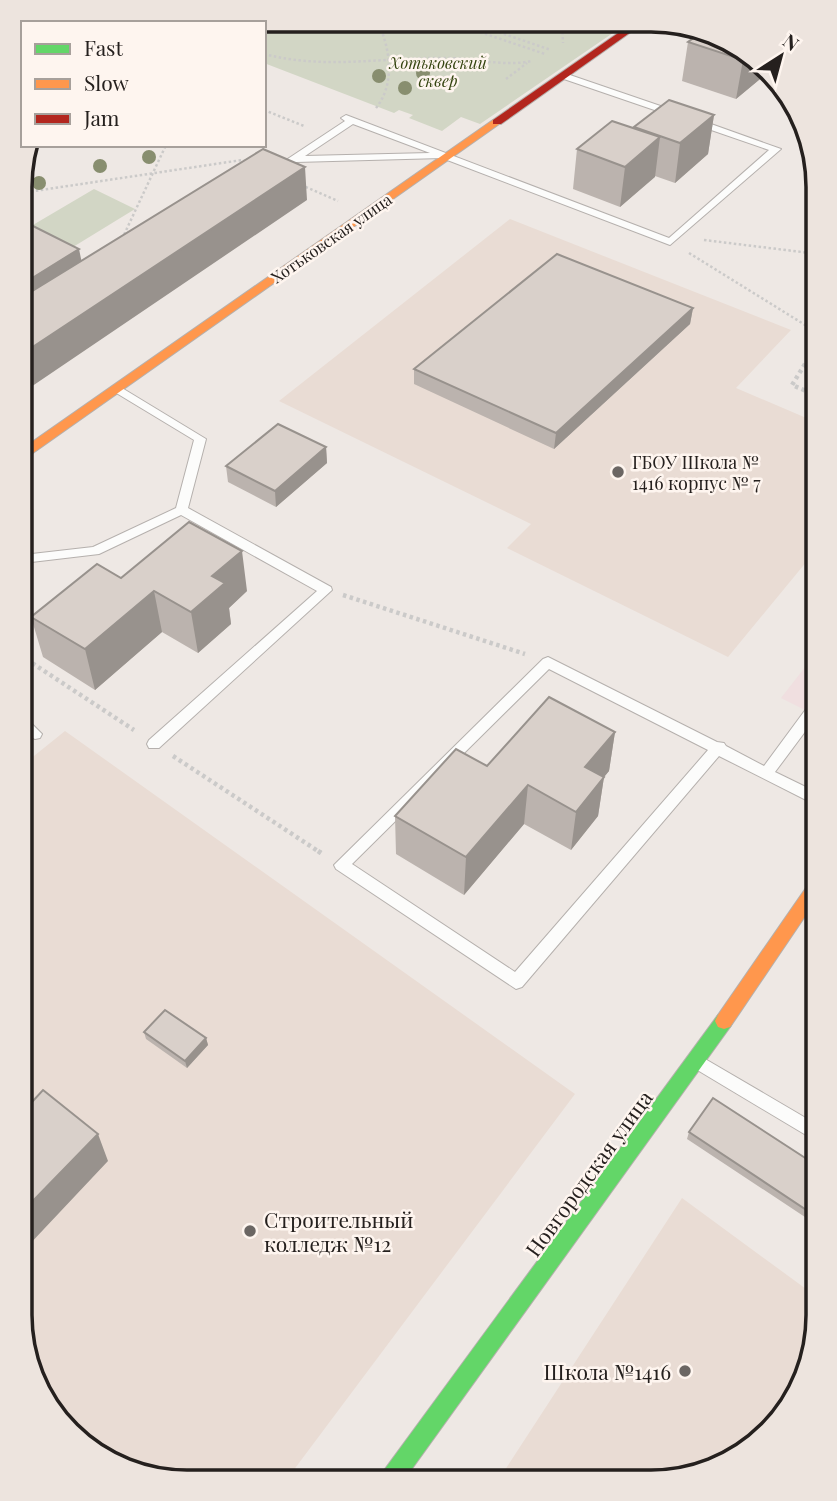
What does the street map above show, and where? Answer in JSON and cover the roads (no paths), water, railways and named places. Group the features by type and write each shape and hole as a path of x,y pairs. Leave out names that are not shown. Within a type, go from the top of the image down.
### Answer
{"street":[{"name":"Хотьковская улица","path":"32,449 626,32"},
{"name":"Новгородская улица","path":"399,1469 696,1061 805,903"}],"lane":[{"path":"261,180 350,119 672,239 776,149 564,76"},
{"path":"295,159 448,156"},
{"path":"32,558 95,551 181,510 200,439 117,389"},
{"path":"154,744 326,590 181,510"},
{"path":"719,747 516,982 341,865 548,662 719,747 805,794"},
{"path":"766,773 806,720"},
{"path":"696,1061 805,1127"}],"place":[{"name":"ГБОУ Школа № 1416 корпус № 7","path":"618,472"},
{"name":"Строительный колледж №12","path":"250,1231"},
{"name":"Школа №1416","path":"685,1371"}],"park label":[{"name":"Хотьковский сквер","path":"438,71"}]}
